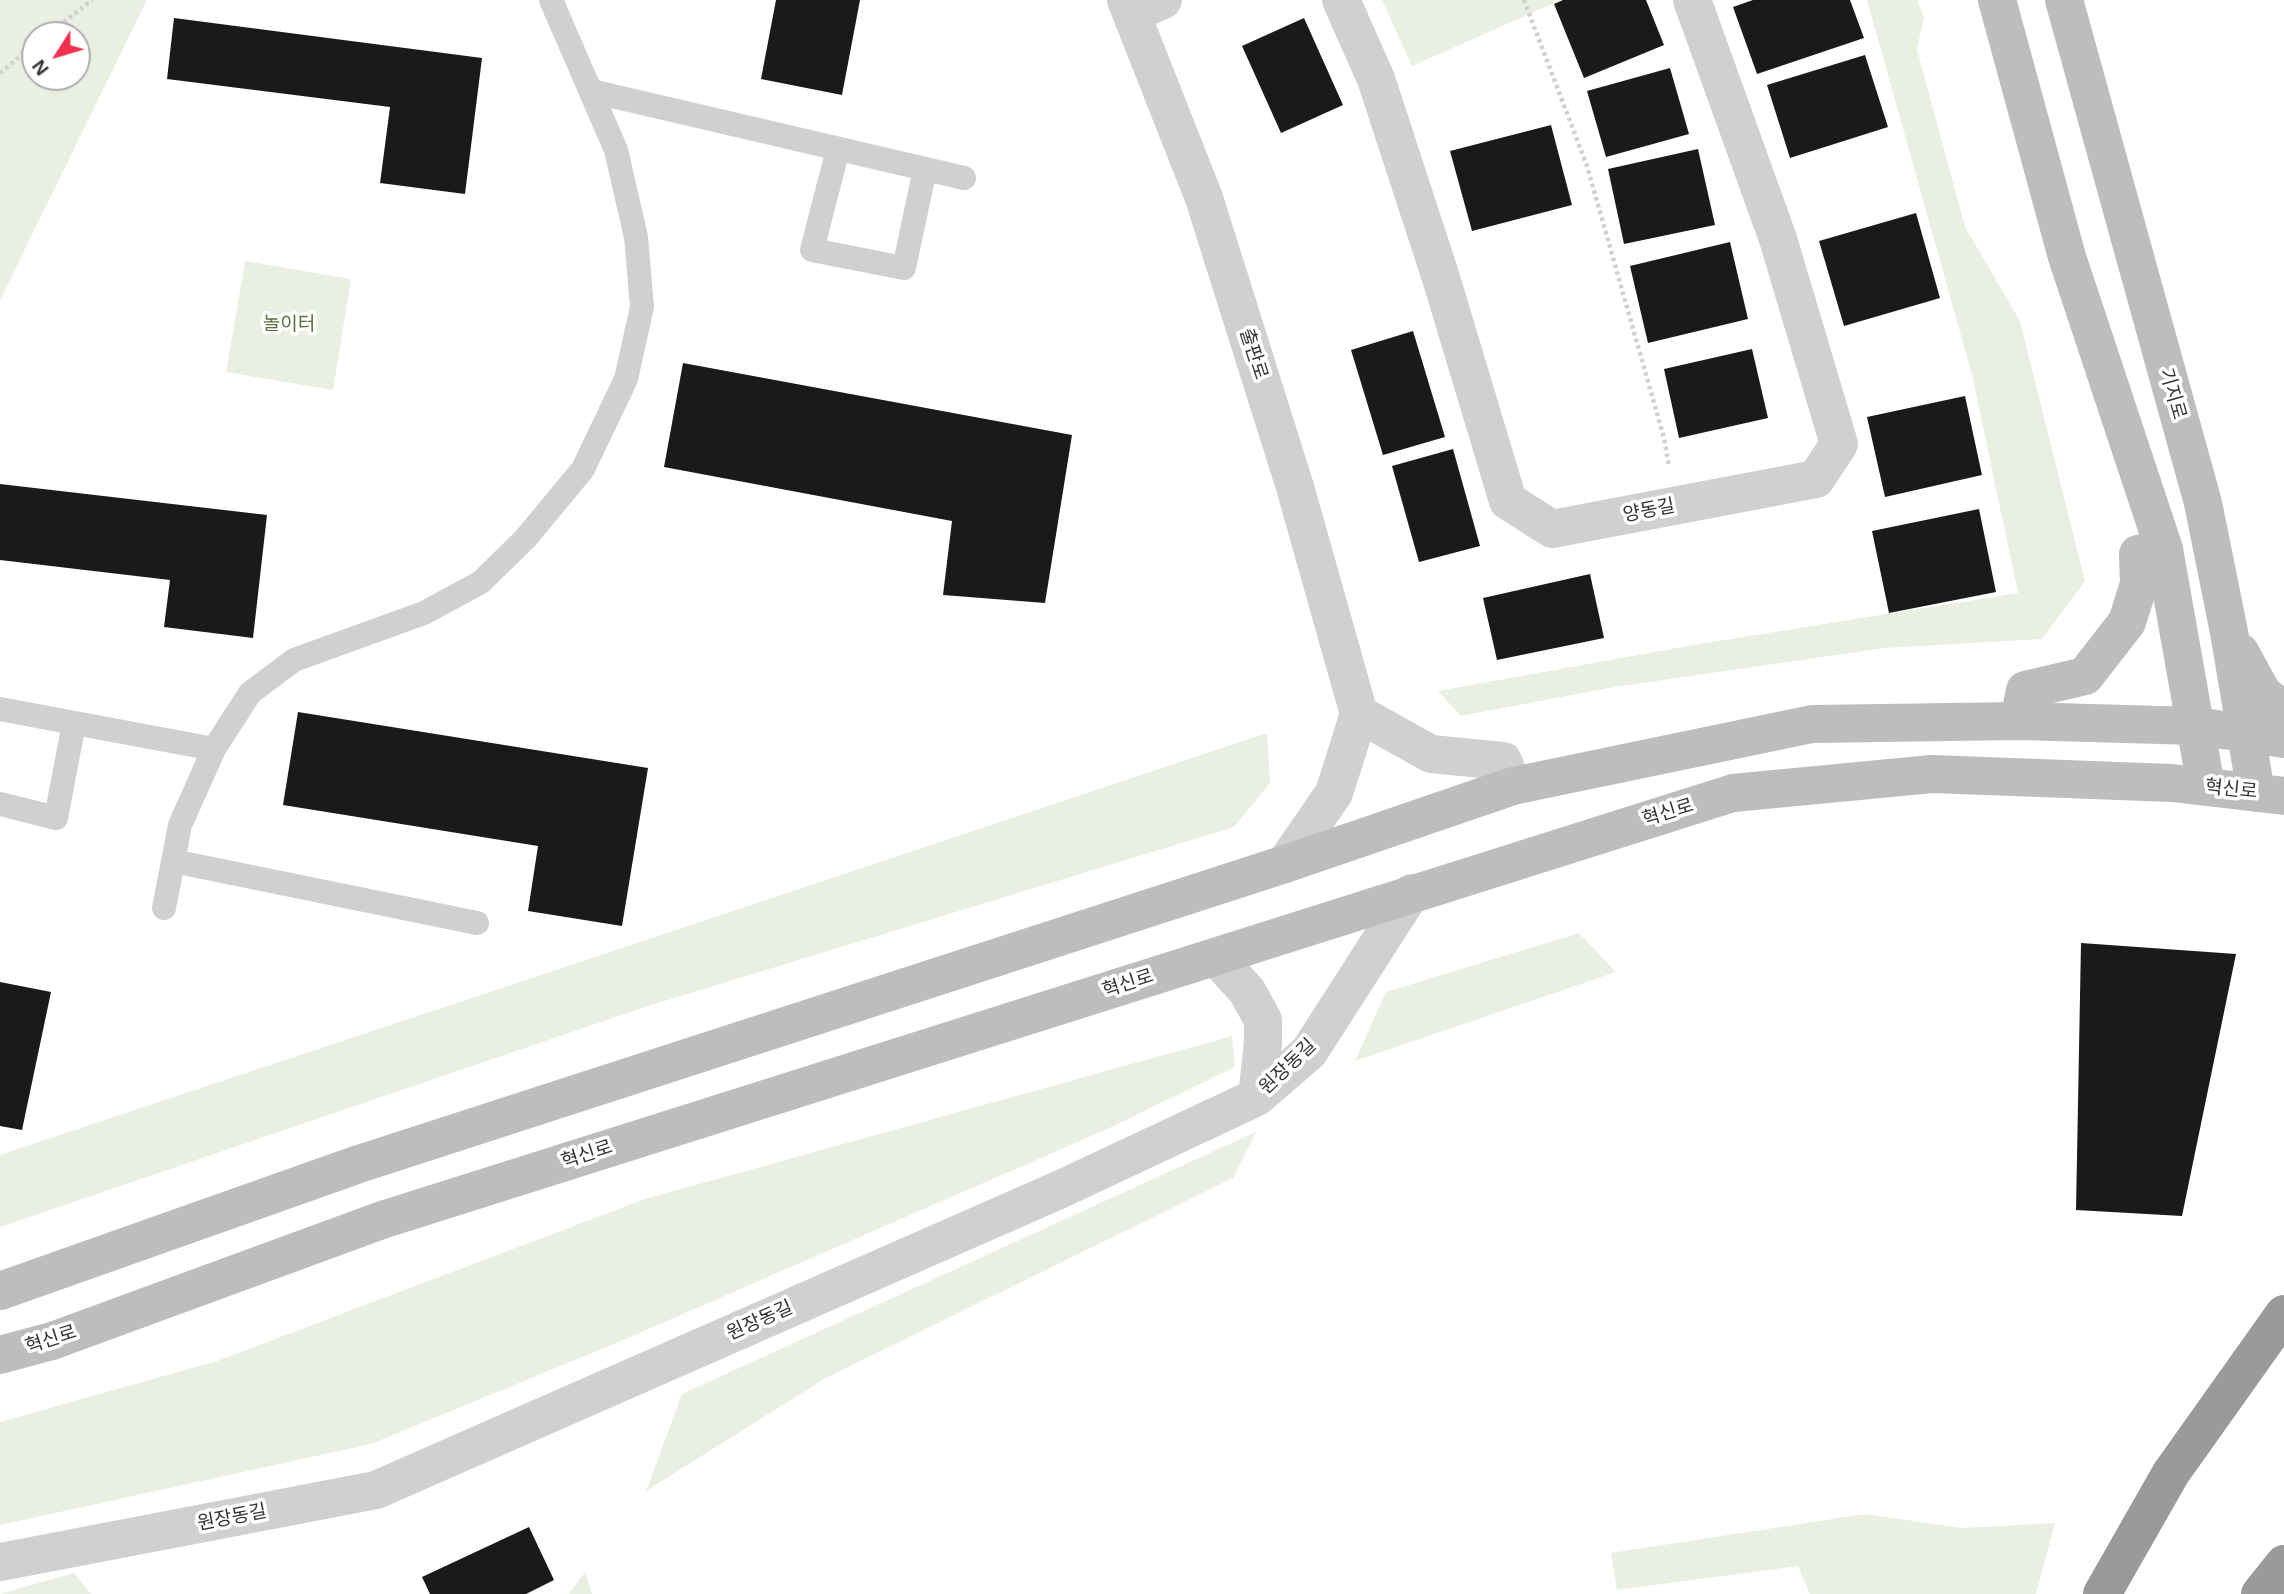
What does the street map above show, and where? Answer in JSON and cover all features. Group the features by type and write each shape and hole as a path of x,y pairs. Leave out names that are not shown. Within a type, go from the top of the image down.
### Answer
{"highway":[{"path":"2102,1594 2171,1473 2284,1314"},
{"path":"2260,1594 2284,1564"}],"main road":[{"path":"1997,0 2067,257 2164,549 2206,788"},
{"name":"기지로","path":"2064,0 2203,503 2246,733 2270,795"},
{"path":"2019,721 2025,690 2085,676 2127,622 2139,584 2138,554 2164,549"},
{"path":"2229,632 2263,694 2284,710"},
{"path":"0,1291 359,1164 1285,864 1513,786 1812,724 2019,721 2196,726 2284,739"},
{"name":"혁신로","path":"0,1355 52,1341 382,1220 1216,957 1411,892 1733,793 1932,774 2206,788 2270,795"}],"street":[{"name":"양동길","path":"1341,0 1376,79 1441,278 1508,501 1552,529 1816,479 1839,444 1778,239 1692,0"},
{"name":"출판로","path":"1141,4 1295,487 1359,714"},
{"path":"1285,864 1334,793 1359,714 1431,754 1503,761 1513,786"},
{"name":"원장동길","path":"0,1562 376,1490 1061,1189 1257,1097 1309,1052 1411,892"},
{"path":"1216,957 1247,991 1263,1020 1264,1042 1257,1097"}],"lane":[{"path":"164,908 180,825 214,749 250,693 295,660 424,613 481,582 525,539 583,469 626,379 642,307 636,237 616,150 551,0"},
{"path":"591,91 964,178"},
{"path":"838,149 812,250 904,268 925,169"},
{"path":"0,709 214,749"},
{"path":"0,804 56,818 75,723"},
{"path":"173,861 477,923"}],"path":[{"path":"65,21 92,0"},
{"path":"1524,0 1587,166 1664,438 1669,468"},
{"path":"0,73 21,56"}],"green space":[{"path":"0,0 147,0 0,300"},
{"path":"1382,0 1561,0 1412,66"},
{"path":"1867,0 1917,0 1924,17 1917,49 1965,227 2020,321 2085,581 2042,639 1885,648 1614,687 1461,716 1438,691 1699,644 2018,593 1972,375"},
{"name":"놀이터","path":"245,261 351,279 333,390 226,372"},
{"path":"1267,733 1270,783 1234,827 648,1006 0,1227 0,1155"},
{"path":"1579,933 1616,972 1355,1061 1386,992"},
{"path":"1232,1036 1235,1067 1105,1130 621,1341 371,1444 0,1525 0,1422 217,1361 645,1199"},
{"path":"1256,1132 1233,1178 824,1379 646,1491 682,1394"},
{"path":"1865,1514 1962,1528 2055,1523 2036,1594 1810,1594 1798,1566 1617,1590 1611,1553"},
{"path":"585,1572 592,1594 569,1594"},
{"path":"74,1573 91,1594 0,1594"}],"building":[{"path":"776,0 860,0 842,95 761,79"},
{"path":"1563,0 1646,0 1664,45 1584,78 1554,4"},
{"path":"1753,0 1850,0 1864,38 1757,74 1733,7"},
{"path":"174,18 482,58 465,194 380,183 390,107 167,79"},
{"path":"1304,18 1343,105 1281,133 1242,46"},
{"path":"1865,55 1888,127 1790,158 1767,85"},
{"path":"1670,68 1689,134 1606,157 1587,91"},
{"path":"1551,125 1572,205 1472,231 1450,151"},
{"path":"1698,149 1715,225 1624,244 1608,169"},
{"path":"1916,213 1940,298 1844,326 1819,241"},
{"path":"1730,242 1748,319 1648,343 1630,266"},
{"path":"1413,331 1445,437 1383,455 1351,350"},
{"path":"1752,349 1768,418 1679,438 1664,369"},
{"path":"683,363 1072,435 1045,603 943,595 952,521 664,467"},
{"path":"1965,396 1982,475 1885,497 1867,417"},
{"path":"1453,449 1480,546 1419,562 1392,466"},
{"path":"0,484 267,515 253,638 164,627 170,580 0,560"},
{"path":"1979,509 1996,592 1889,613 1872,531"},
{"path":"1590,574 1604,638 1497,660 1483,598"},
{"path":"298,712 648,768 622,926 528,911 538,846 283,805"},
{"path":"2081,943 2236,954 2182,1216 2076,1210"},
{"path":"0,982 51,992 22,1130 0,1126"},
{"path":"529,1527 554,1580 526,1594 430,1594 422,1577"}]}
